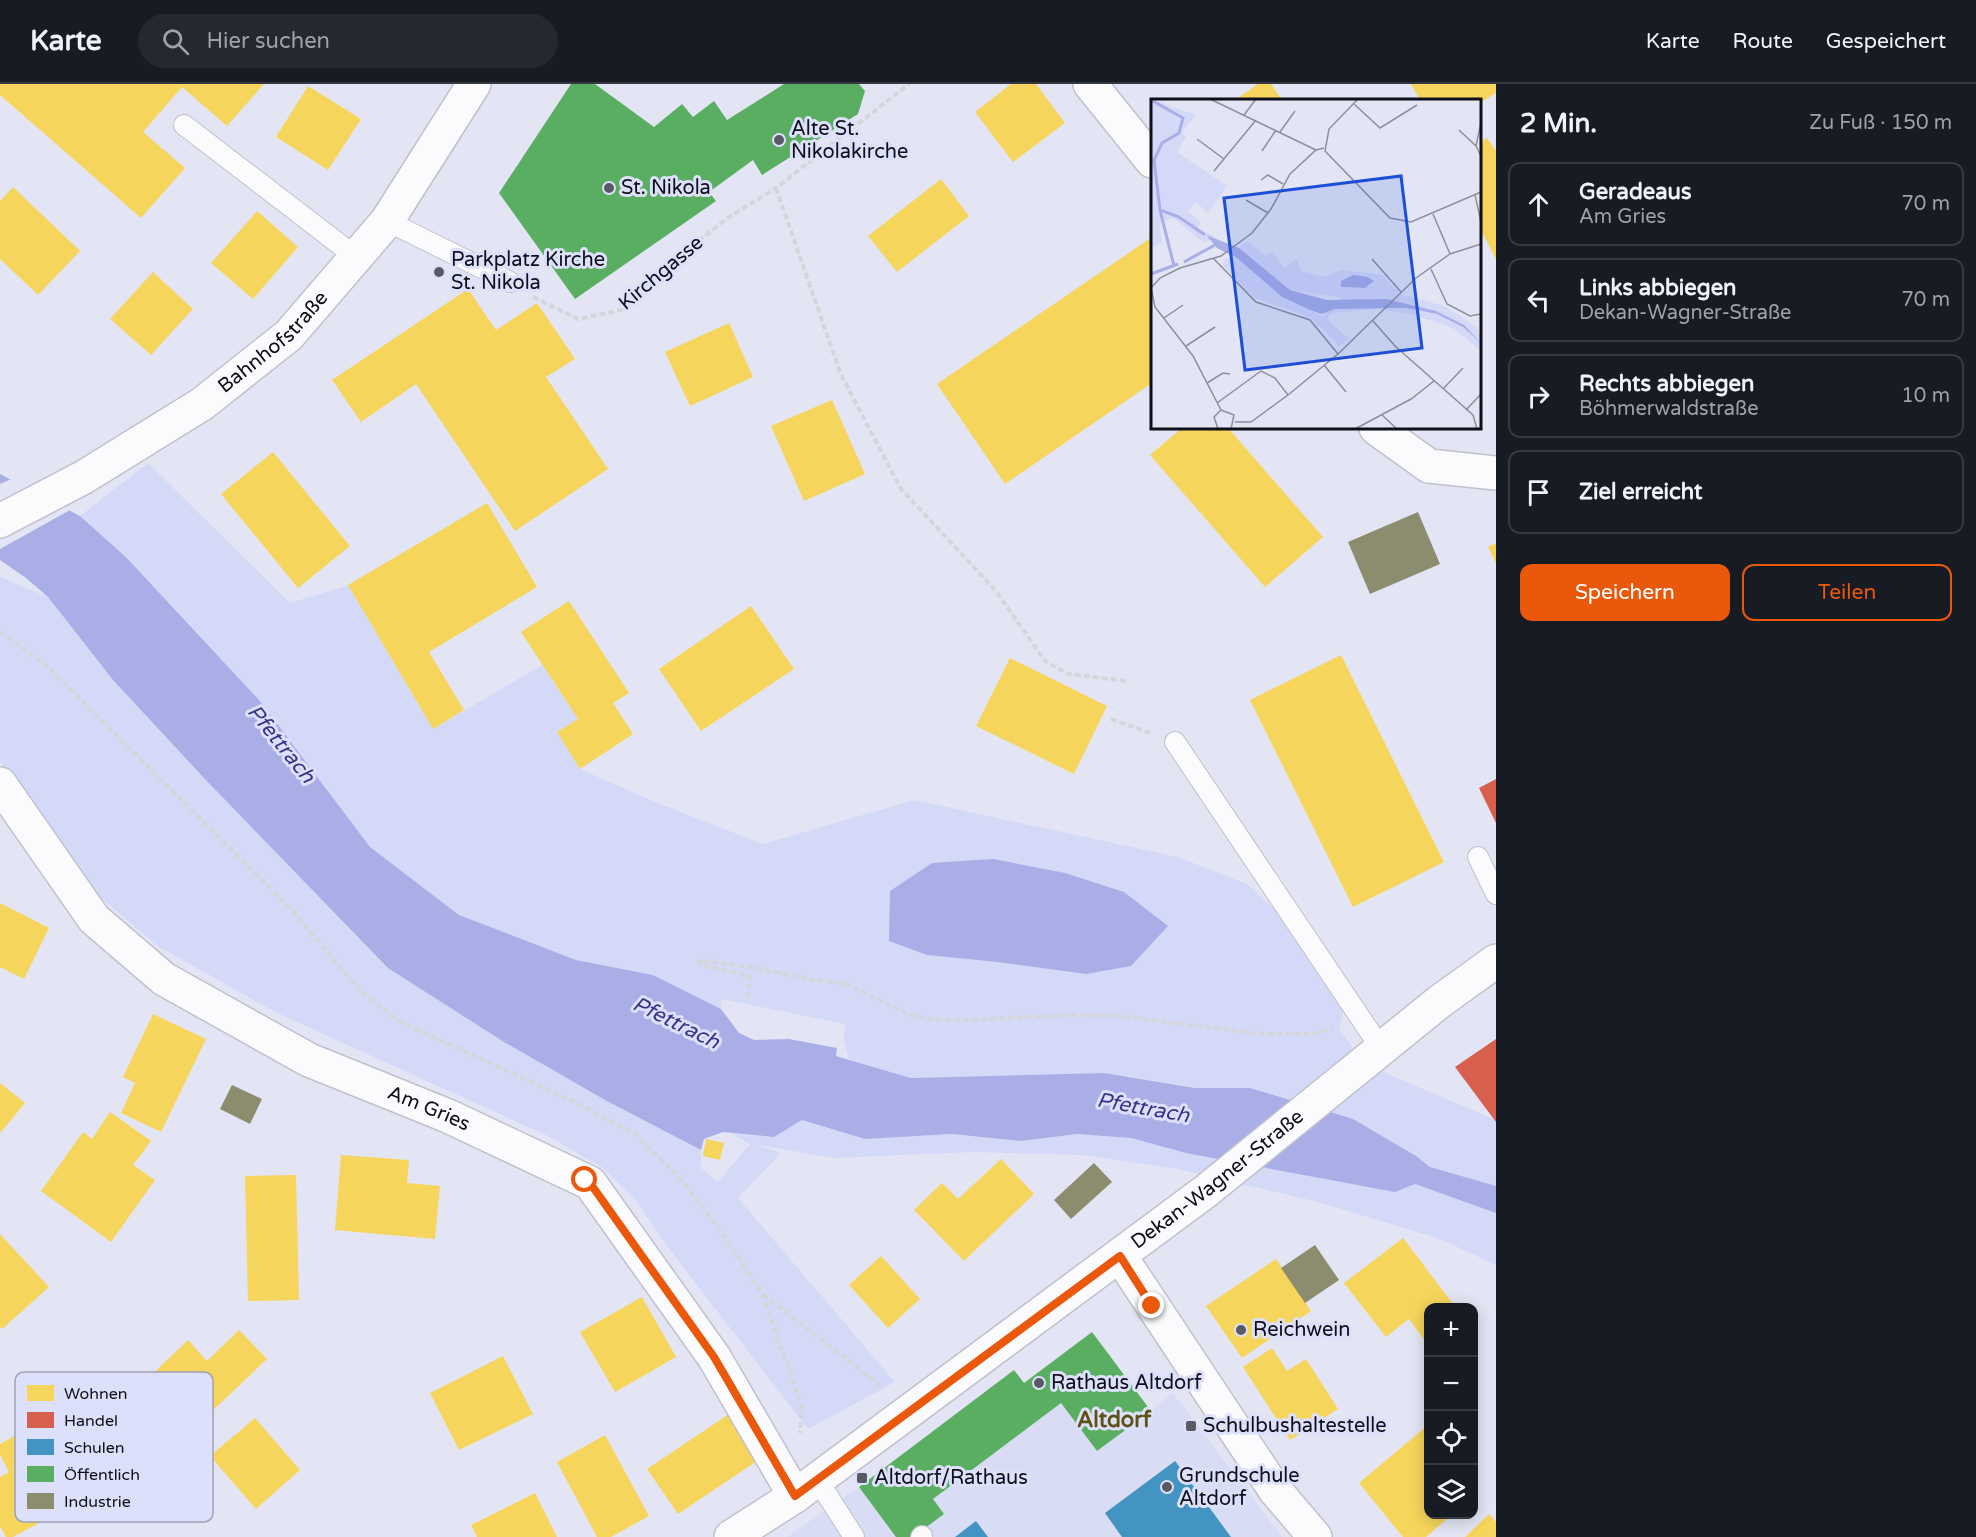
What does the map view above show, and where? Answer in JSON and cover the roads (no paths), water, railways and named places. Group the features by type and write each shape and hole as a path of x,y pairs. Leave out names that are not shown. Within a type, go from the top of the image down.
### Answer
{"street":[{"name":"Bahnhofstraße","path":"0,521 84,477 202,404 289,335 387,221 474,84"},
{"path":"1090,84 1151,160"},
{"path":"1377,429 1429,466 1496,472"},
{"name":"Am Gries","path":"0,784 94,919 164,979 309,1060 448,1116 590,1183 806,1488"},
{"name":"Dekan-Wagner-Straße","path":"731,1537 806,1488 1120,1256 1206,1191 1439,1002 1496,961"},
{"path":"1120,1256 1275,1490 1314,1537"}],"lane":[{"path":"184,126 356,257"},
{"path":"387,221 510,282"},
{"path":"1175,742 1373,1057"},
{"path":"1478,856 1496,894"},
{"path":"806,1488 854,1537"}],"water":[{"name":"Pfettrach","path":"0,474 80,516 127,558 260,701 370,847 459,915 576,960 653,975 721,1009 739,1033 754,1040 789,1039 837,1048 836,1056 911,1078 1104,1073 1195,1088 1250,1088 1353,1119 1416,1156 1430,1167 1496,1186 1496,1213 1415,1184 1395,1192 1186,1153 1131,1138 1077,1134 1021,1141 952,1134 865,1139 802,1120 774,1137 723,1132 704,1139 701,1150 605,1100 504,1042 388,968 203,777 113,680 48,597 0,560"},
{"path":"993,859 1065,873 1124,892 1168,926 1131,966 1086,974 927,955 889,941 890,891 932,863"}],"place":[{"name":"Alte St. Nikolakirche","path":"779,140"},
{"name":"St. Nikola","path":"609,188"},
{"name":"Parkplatz Kirche St. Nikola","path":"439,272"},
{"name":"Reichwein","path":"1241,1330"},
{"name":"Rathaus Altdorf","path":"1039,1383"},
{"name":"Schulbushaltestelle","path":"1191,1426"},
{"name":"Altdorf/Rathaus","path":"862,1478"},
{"name":"Grundschule Altdorf","path":"1167,1487"}],"district":[{"name":"Altdorf","path":"1114,1420"}]}
